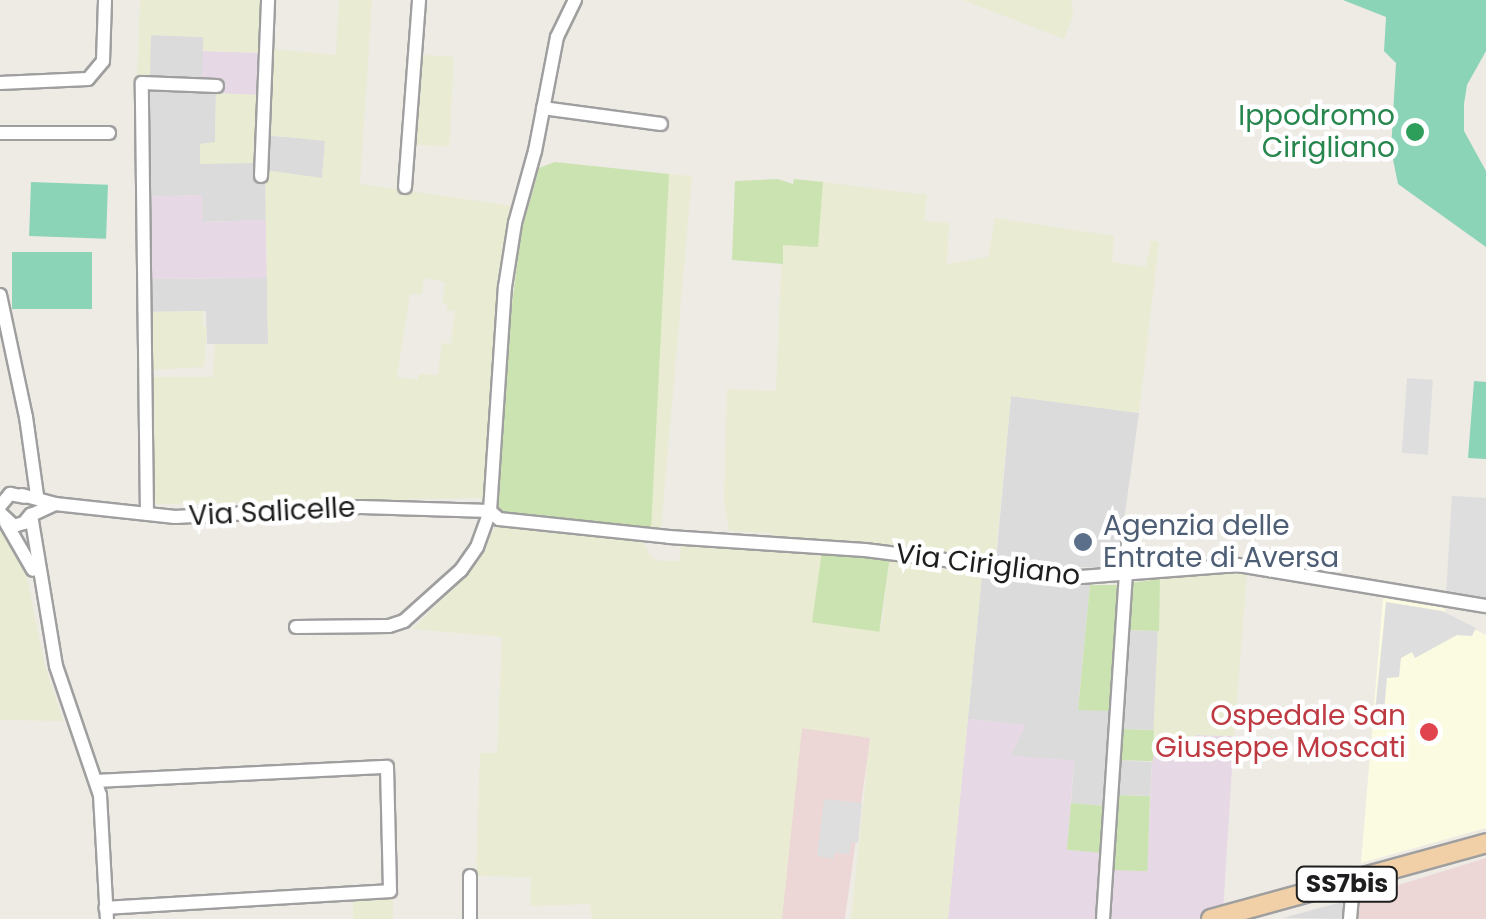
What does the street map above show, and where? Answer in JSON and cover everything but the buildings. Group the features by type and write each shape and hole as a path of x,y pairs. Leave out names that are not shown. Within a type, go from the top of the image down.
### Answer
{"main road":[{"name":"SS7bis","path":"1212,919 1485,844"}],"street":[{"path":"0,83 88,79 103,62 105,0"},
{"path":"261,176 268,0"},
{"path":"405,187 419,0"},
{"path":"296,627 389,626 404,621 461,570 476,547 490,511 505,287 515,222 559,30 575,0"},
{"path":"147,514 142,83 217,86"},
{"path":"543,108 661,124"},
{"path":"0,133 109,134"},
{"path":"0,295 26,417 17,494 1,514"},
{"path":"17,494 55,504"},
{"path":"17,494 32,505 41,588 61,684 96,781 106,914 390,891 387,768 96,781"},
{"path":"1,514 19,526 31,515 55,504"},
{"name":"Via Salicelle","path":"55,504 147,514 361,507 490,511"},
{"name":"Via Cirigliano","path":"490,511 499,519 668,537 865,550 1081,577 1238,565 1486,606"},
{"path":"1,514 27,554 41,588"},
{"path":"1103,919 1129,525"},
{"path":"470,876 470,919"},
{"path":"1350,919 1353,882"}],"shaded area":[{"path":"140,0 265,0 263,53 203,51 203,37 151,35 150,77 137,77"},
{"path":"339,0 372,0 360,184 514,206 485,498 155,504 151,377 213,377 215,344 268,344 265,170 322,178 325,141 268,135 272,49 336,55","holes":["424,278 445,282 442,303 447,304 447,310 455,311 451,344 442,343 438,375 419,374 417,380 397,377 410,294 422,294"]},
{"path":"963,0 1071,0 1073,16 1064,39"},
{"path":"150,35 204,37 202,92 216,93 215,143 200,144 200,163 260,135 325,140 322,179 265,171 266,220 203,222 201,195 139,197 137,77 150,76"},
{"path":"203,51 263,53 261,95 202,93"},
{"path":"421,55 454,57 449,147 416,145"},
{"path":"216,93 261,95 255,163 200,164 200,144 215,142"},
{"path":"669,174 692,176 661,530 638,528"},
{"path":"823,182 927,195 924,221 949,223 947,264 988,257 995,218 1114,236 1112,262 1146,267 1151,240 1159,242 1139,413 1011,396 995,562 773,541 772,533 729,531 724,502 727,389 776,391 782,245 818,246"},
{"path":"202,195 203,222 266,220 267,278 140,279 139,197"},
{"path":"267,278 268,344 207,344 206,311 142,312 140,279"},
{"path":"203,311 203,327 207,327 204,367 150,370 149,312"},
{"path":"1407,378 1433,380 1428,455 1402,453"},
{"path":"1011,396 1139,413 1124,520 1135,523 1131,570 996,562"},
{"path":"1452,496 1486,498 1486,600 1446,595"},
{"path":"497,524 640,539 652,558 660,561 680,561 681,543 822,551 815,623 882,624 889,560 982,575 948,919 851,919 870,738 802,728 782,919 592,919 590,904 530,906 531,877 476,876 480,753 497,753 502,637 413,629 473,567"},
{"path":"0,528 26,574 45,666 63,721 0,720"},
{"path":"1247,573 1234,736 1195,735 1194,743 1153,739 1160,579"},
{"path":"982,575 1090,585 1078,709 1116,630 1159,631 1154,730 1121,729 1119,760 1152,762 1150,796 1117,795 1116,807 1071,803 1074,761 1010,756 1025,725 968,719"},
{"name":"Ospedale San Giuseppe Moscati","path":"1383,598 1445,608 1444,614 1486,635 1486,828 1361,863"},
{"path":"1386,602 1442,611 1476,628 1472,636 1457,635 1415,658 1412,652 1401,658 1399,677 1387,678 1383,723 1374,722"},
{"path":"968,719 1026,725 1011,756 1074,760 1067,850 1113,853 1113,870 1147,871 1153,739 1193,743 1195,735 1234,736 1223,912 1200,919 948,919"},
{"path":"802,728 870,738 845,919 775,918"},
{"path":"824,799 862,803 858,843 851,842 850,854 835,853 834,859 817,856"},
{"path":"1486,858 1486,919 1358,919 1360,897"},
{"path":"1360,897 1358,919 1283,918"},
{"path":"353,898 393,898 393,919 353,919"}],"green space":[{"name":"Ippodromo Cirigliano","path":"1343,0 1486,0 1486,51 1467,85 1464,131 1486,171 1486,247 1398,184 1391,150 1396,63 1384,51 1386,17"},
{"path":"555,162 669,174 651,529 503,516 495,509 507,344 521,233 539,168"},
{"path":"778,179 793,184 794,179 823,182 818,247 783,245 783,264 732,260 735,181"},
{"path":"31,182 108,185 106,239 29,236"},
{"path":"12,252 92,252 92,309 12,309"},
{"path":"1474,381 1486,382 1486,459 1468,458"},
{"path":"822,551 889,560 879,632 812,622"},
{"path":"1160,579 1159,631 1127,630 1130,583"},
{"path":"1090,585 1117,585 1111,711 1078,710"},
{"path":"1120,729 1154,730 1153,761 1119,760"},
{"path":"1116,795 1150,796 1147,871 1113,870"},
{"path":"1071,803 1105,806 1101,853 1067,850"}],"place":[{"name":"Ippodromo Cirigliano","path":"1415,132"},
{"name":"Agenzia delle Entrate di Aversa","path":"1083,542"},
{"name":"Ospedale San Giuseppe Moscati","path":"1429,732"}]}
